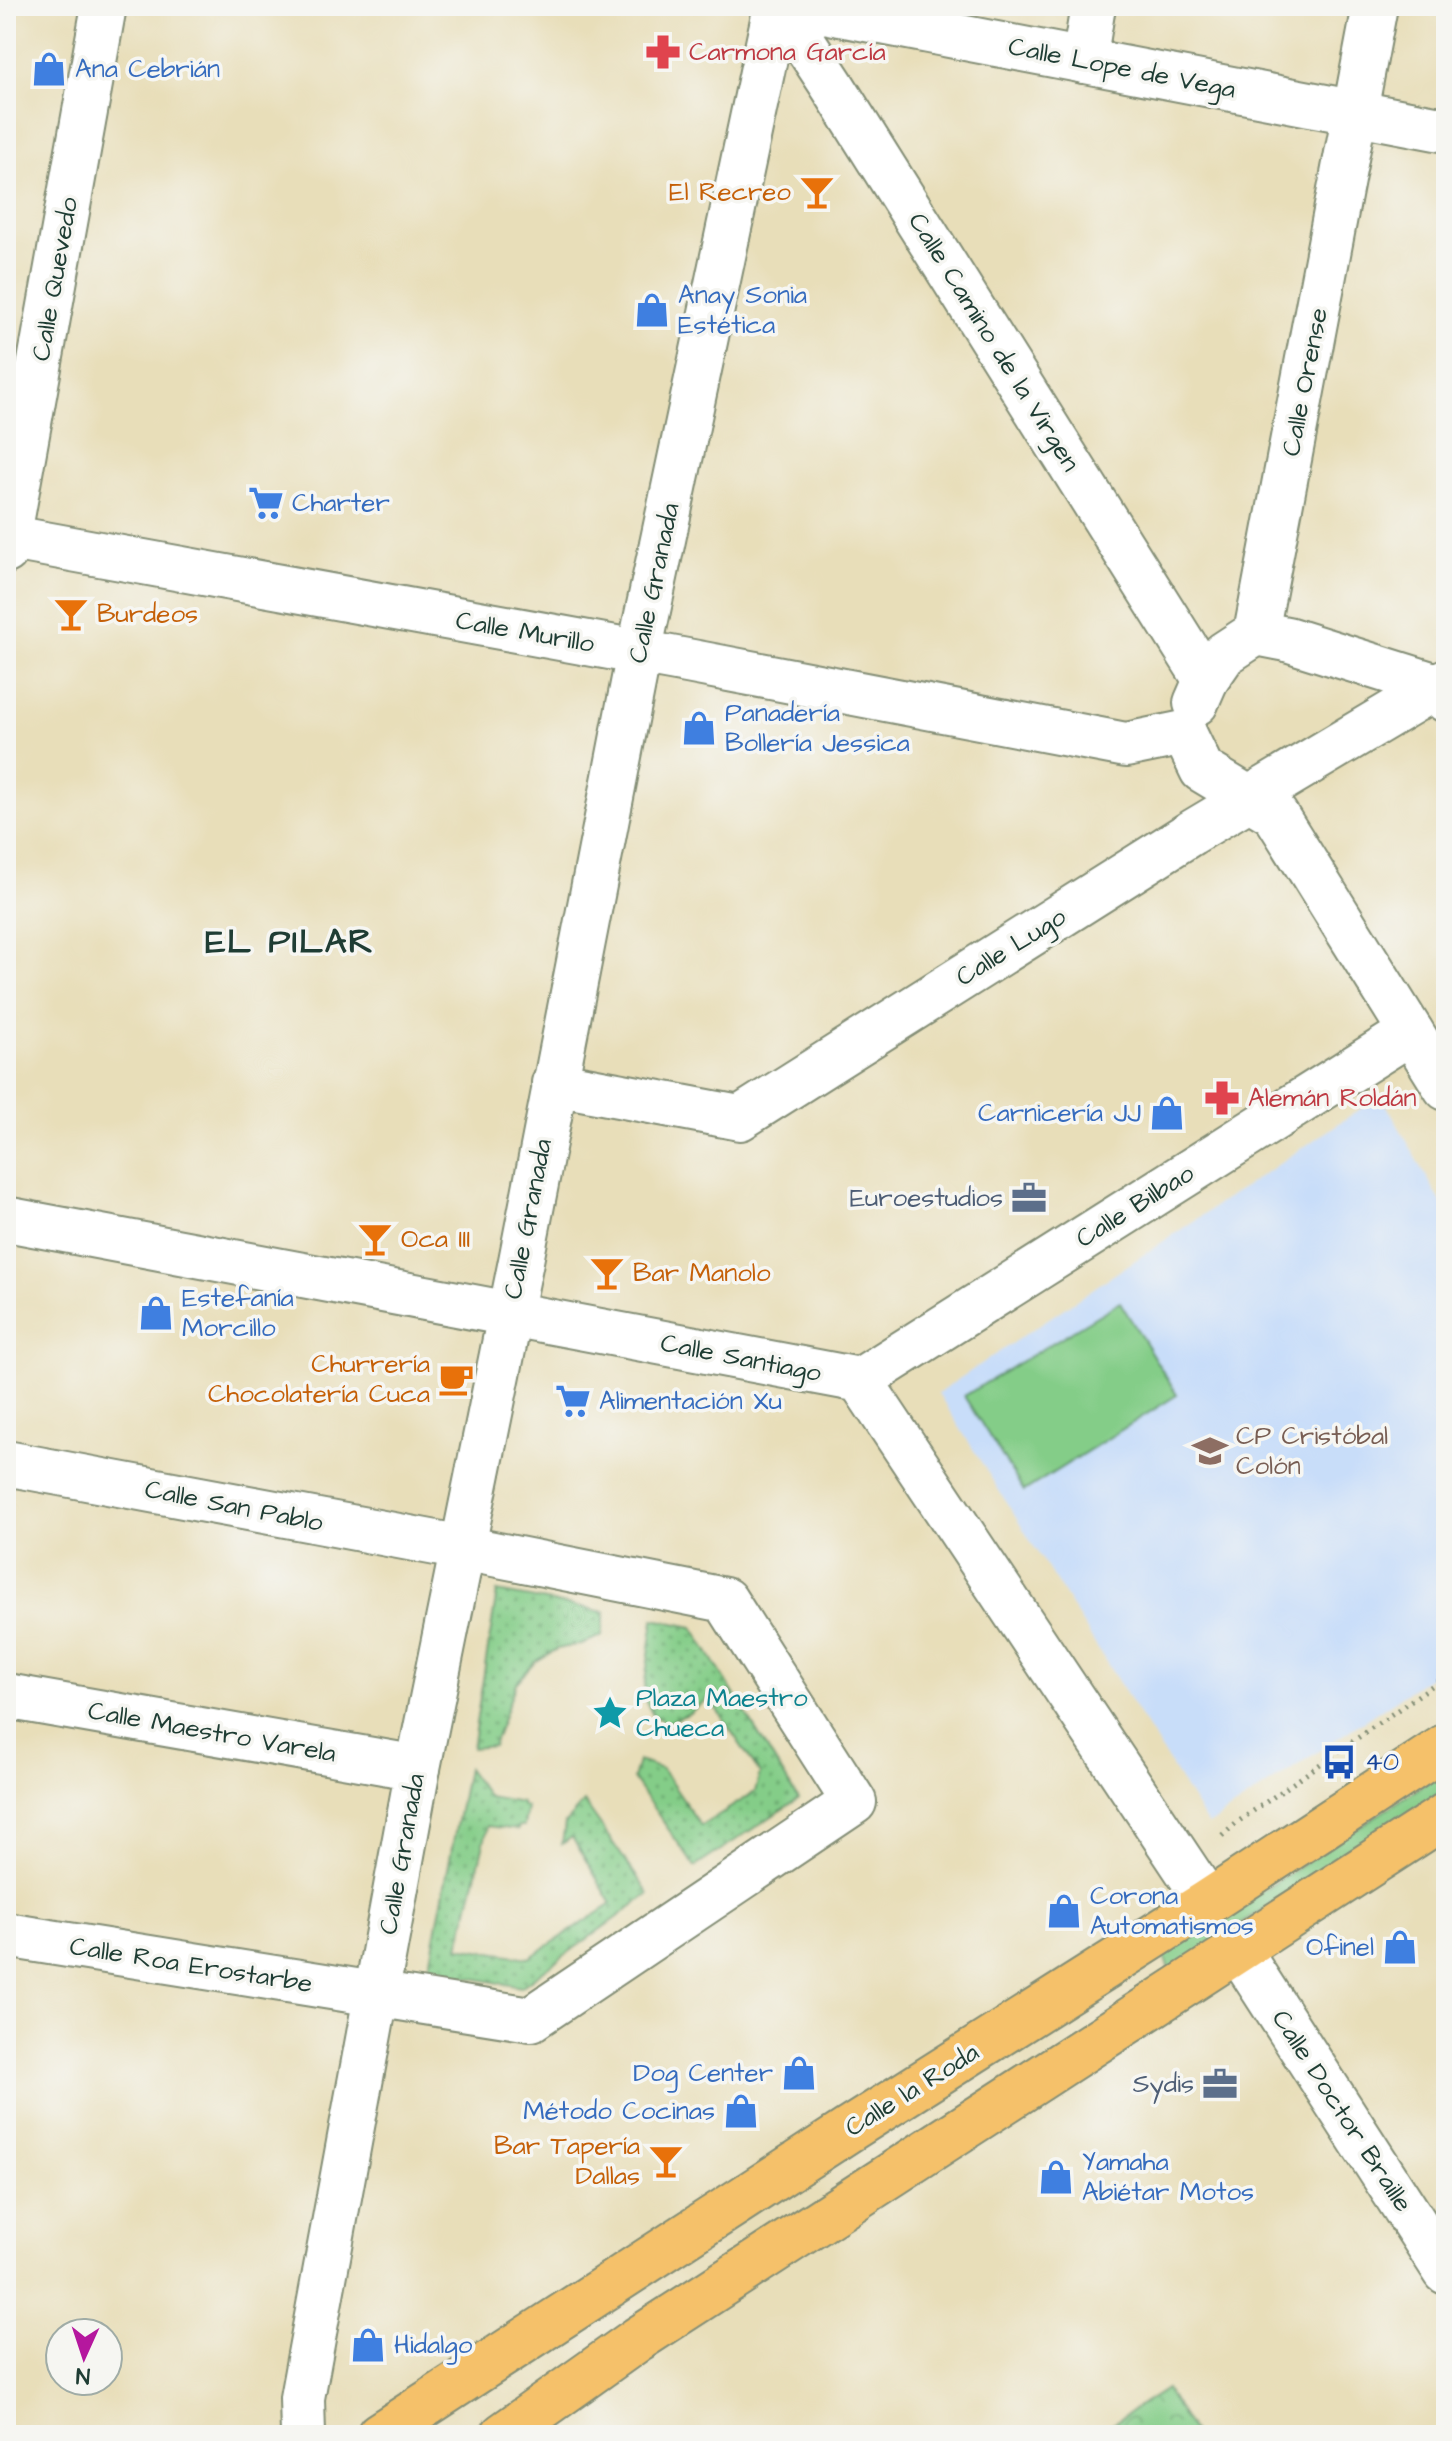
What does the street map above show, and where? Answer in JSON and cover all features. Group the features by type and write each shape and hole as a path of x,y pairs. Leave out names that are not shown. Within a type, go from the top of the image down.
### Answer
{"main road":[{"name":"Calle la Roda","path":"379,2435 1446,1746"},
{"path":"503,2435 638,2339 1446,1815"}],"street":[{"name":"Calle Quevedo","path":"7,542 104,6"},
{"name":"Calle Granada","path":"303,2435 302,2398 418,1768 639,653 778,6"},
{"name":"Calle Camino de la Virgen","path":"778,6 832,85 1206,680"},
{"name":"Calle Lope de Vega","path":"798,6 1446,130"},
{"path":"1084,61 1093,6"},
{"name":"Calle Orense","path":"1256,633 1375,6"},
{"name":"Calle Murillo","path":"7,542 639,653 1126,745 1184,733"},
{"path":"1443,689 1287,639 1256,633 1224,654 1206,680 1184,733 1202,770 1275,814 1446,1088"},
{"name":"Calle Lugo","path":"554,1083 740,1118 1191,833 1443,689"},
{"name":"Calle Bilbao","path":"860,1380 1411,1032"},
{"name":"Calle Santiago","path":"6,1219 860,1380"},
{"path":"860,1380 1208,1902"},
{"name":"Calle San Pablo","path":"6,1463 463,1548"},
{"path":"376,1995 531,2019 854,1802 725,1600 463,1548"},
{"name":"Calle Maestro Varela","path":"6,1696 418,1768"},
{"name":"Calle Roa Erostarbe","path":"6,1935 376,1995"},
{"name":"Calle Doctor Braille","path":"1238,1950 1446,2272"}],"shaded area":[{"name":"CP Cristóbal Colón","path":"1381,1095 1446,1211 1446,1666 1208,1825 938,1393"}],"green space":[{"path":"1120,1302 1177,1395 1024,1491 964,1396"},
{"path":"497,1592 605,1612 602,1636 557,1649 535,1662 516,1683 493,1746 472,1748"},
{"path":"654,1619 693,1627 798,1799 695,1867 633,1779 638,1761 662,1769 701,1826 755,1792 760,1774 709,1698 688,1714 666,1723 653,1715 643,1696"},
{"path":"467,1768 488,1797 522,1803 527,1807 524,1826 519,1826 518,1830 488,1826 459,1947 529,1958 612,1904 572,1837 562,1844 565,1823 584,1802 649,1894 521,1987 429,1970"},
{"path":"1446,1770 1446,1789 1170,1971 1164,1956"},
{"path":"1166,2389 1194,2435 1095,2435"}],"place":[{"name":"Carmona García","path":"663,52"},
{"name":"Ana Cebrián","path":"49,69"},
{"name":"El Recreo","path":"817,192"},
{"name":"Anay Sonia Estética","path":"652,310"},
{"name":"Charter","path":"266,503"},
{"name":"Burdeos","path":"71,614"},
{"name":"Panadería Bollería Jessica","path":"699,728"},
{"name":"Alemán Roldán","path":"1222,1098"},
{"name":"Carnicería JJ","path":"1167,1113"},
{"name":"Euroestudios","path":"1029,1198"},
{"name":"Oca III","path":"375,1239"},
{"name":"Bar Manolo","path":"607,1273"},
{"name":"Estefanía Morcillo","path":"156,1313"},
{"name":"Churrería Chocolatería Cuca","path":"456,1379"},
{"name":"Alimentación Xu","path":"573,1401"},
{"name":"CP Cristóbal Colón","path":"1210,1451"},
{"name":"Plaza Maestro Chueca","path":"610,1713"},
{"name":"40","path":"1339,1762"},
{"name":"Corona Automatismos","path":"1064,1911"},
{"name":"Ofinel","path":"1400,1947"},
{"name":"Dog Center","path":"799,2073"},
{"name":"Sydis","path":"1220,2084"},
{"name":"Método Cocinas","path":"741,2111"},
{"name":"Bar Tapería Dallas","path":"666,2161"},
{"name":"Yamaha Abiétar Motos","path":"1056,2177"},
{"name":"Hidalgo","path":"368,2345"}],"district":[{"name":"EL PILAR","path":"290,942"}]}
